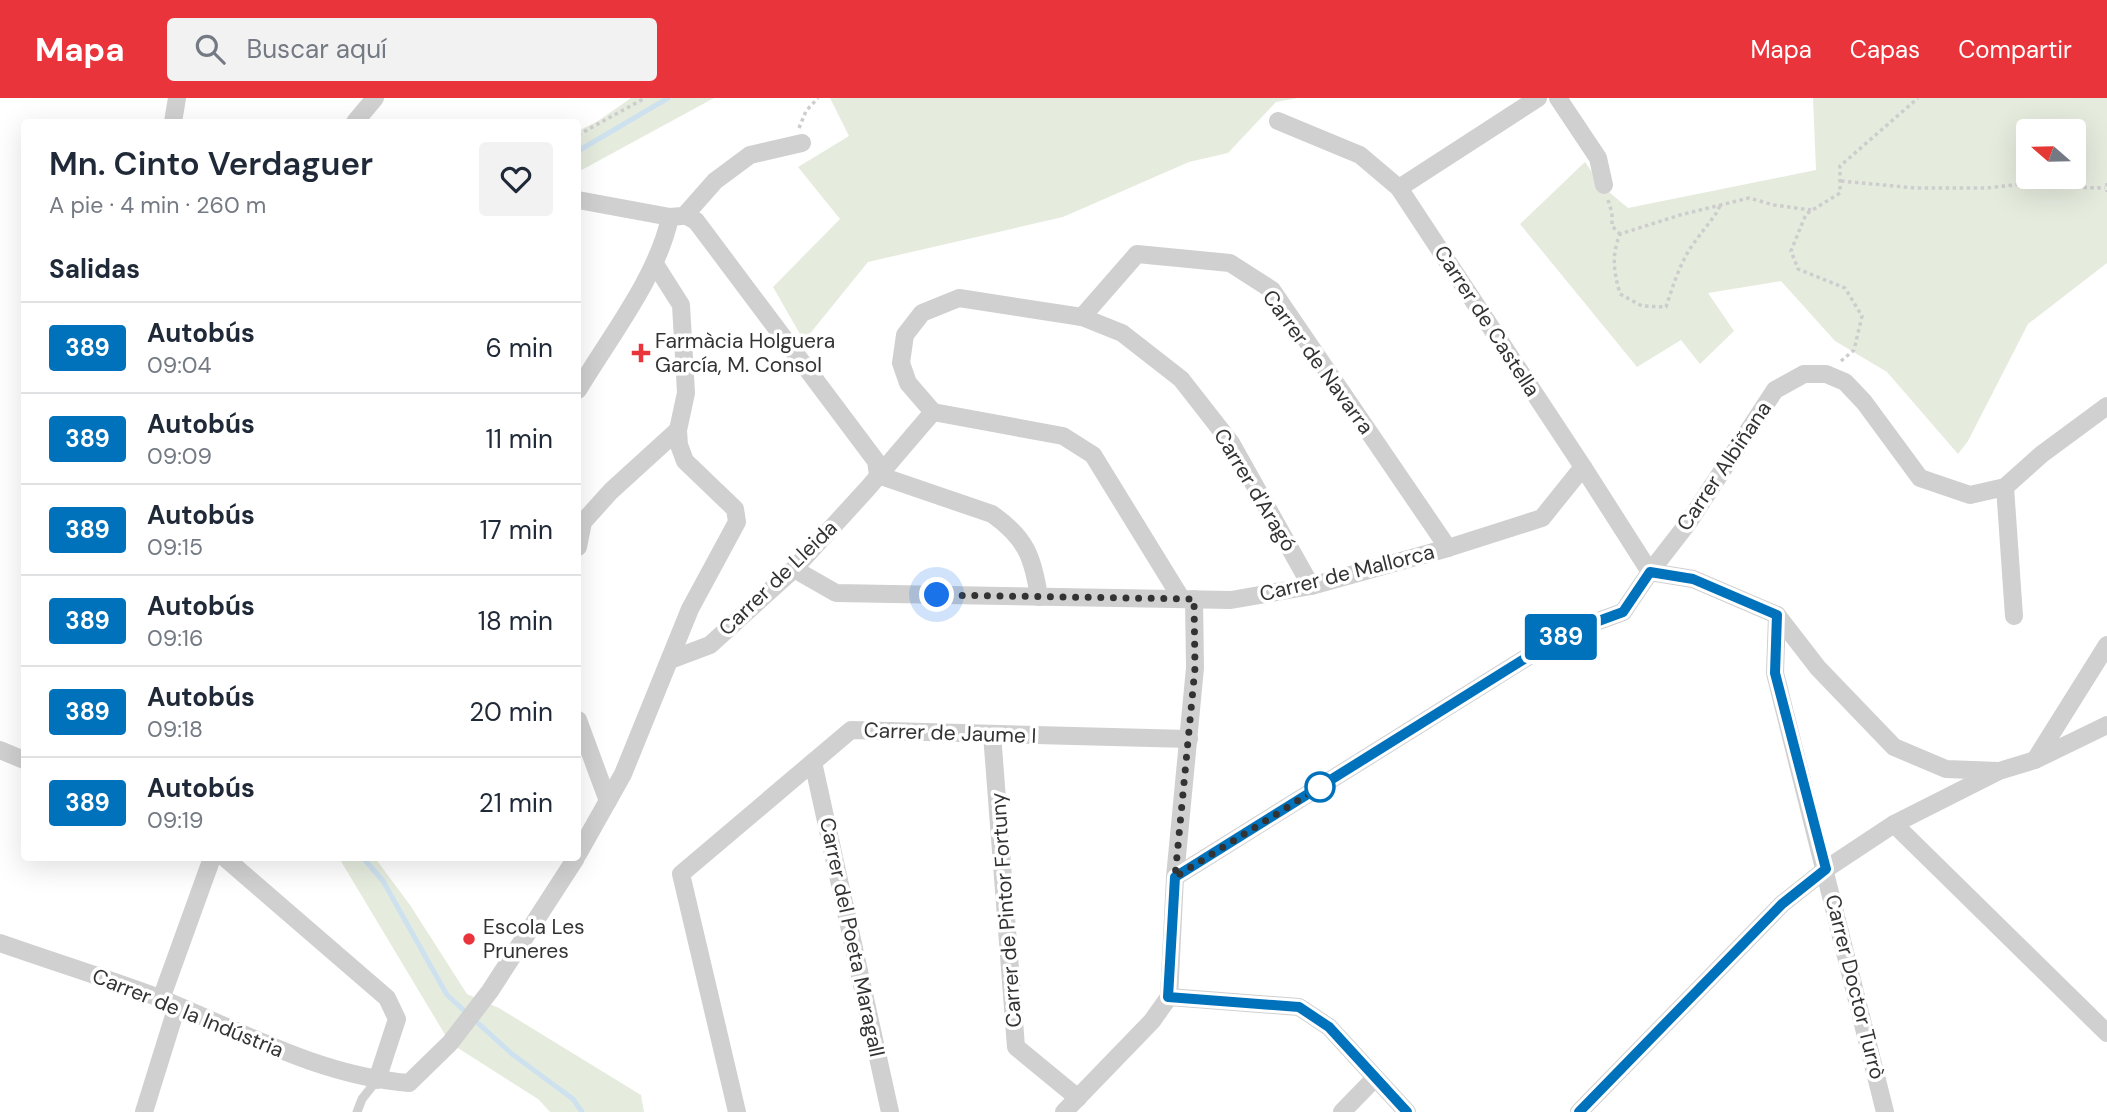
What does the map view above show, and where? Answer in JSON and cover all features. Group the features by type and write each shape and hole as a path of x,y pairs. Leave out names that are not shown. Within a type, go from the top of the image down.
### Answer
{"street":[{"path":"174,119 177,98"},
{"path":"358,119 375,98"},
{"path":"1399,188 1538,98"},
{"path":"1559,98 1598,158 1604,185"},
{"name":"Carrer de Castella","path":"1278,121 1360,155 1399,188 1650,572"},
{"path":"581,385 655,264 678,216 715,181 750,155 797,145"},
{"path":"581,200 696,221 876,461 878,475 992,514 1008,526 1022,539 1035,568 1039,597"},
{"name":"Carrer de Navarra","path":"1082,317 1137,254 1230,263 1272,290 1448,548"},
{"path":"581,849 623,774 690,609 737,522 735,509 685,461 679,445 678,430 686,393 681,305 655,264"},
{"name":"Carrer d'Aragó","path":"933,412 908,383 901,363 905,335 922,313 959,298 1082,317 1122,333 1181,379 1231,443 1311,586"},
{"name":"Carrer Albiñana","path":"1175,877 1566,633 1623,612 1688,523 1775,390 1804,374 1826,374"},
{"path":"1826,374 1845,382 1864,402 1920,478 1970,495 2005,487 2042,454 2107,406"},
{"path":"933,412 1063,436 1093,455 1187,599 1195,668 1175,877 1168,997 1152,1021 1064,1112"},
{"name":"Carrer de Lleida","path":"670,660 710,645 794,569 933,412"},
{"path":"581,532 583,522 611,491 678,430"},
{"name":"Carrer de Mallorca","path":"794,569 836,593 1230,600 1311,586 1448,548 1542,518 1583,467"},
{"path":"2005,487 2014,616"},
{"path":"1650,572 1693,579 1777,615 1818,668 1894,747 1946,769 1999,771"},
{"name":"Carrer Doctor Turrò","path":"1777,615 1775,673 1885,1112"},
{"path":"2035,760 2107,645"},
{"path":"1579,1112 1782,904 1826,869 1894,824 1999,771 2035,760 2107,725"},
{"path":"581,728 608,800"},
{"name":"Carrer de Jaume I","path":"737,1112 681,874 851,730 1189,739"},
{"name":"Carrer de Pintor Fortuny","path":"992,734 1016,1047 1078,1098"},
{"path":"0,750 21,759"},
{"name":"Carrer del Poeta Maragall","path":"813,762 890,1112"},
{"path":"1894,824 2107,1033"},
{"path":"144,1112 169,1003 211,861"},
{"path":"228,861 387,998 397,1019 377,1080 409,1083 450,1043 490,991 574,861"},
{"name":"Carrer de la Indústria","path":"0,943 169,1003 318,1066 377,1080"},
{"path":"1168,997 1299,1007 1329,1027 1407,1112"},
{"path":"1342,1112 1376,1078"}],"lane":[{"path":"357,1112 362,1099 377,1080"}],"path":[{"path":"581,133 645,98"},
{"path":"797,145 806,111 818,98"},
{"path":"1826,374 1854,350 1862,316 1845,288 1798,269 1791,251 1806,214 1840,193 1840,166 1918,98"},
{"path":"1840,181 1915,188 1987,188 2022,184 2029,180 2050,182 2063,187 2106,188"},
{"path":"1604,185 1612,213 1612,226 1620,234"},
{"path":"1620,234 1680,215 1749,198 1811,211"},
{"path":"1620,234 1614,250 1615,277 1620,294 1642,306 1667,307 1672,288 1695,240 1711,223 1720,206"}],"shaded area":[{"path":"631,98 714,98 581,170 581,130"},
{"path":"830,98 1298,98 1276,102 1228,153 1189,162 1063,217 868,262 804,341 773,287 840,219 798,167 849,136"},
{"path":"1813,98 2107,98 2107,263 2028,324 1968,441 1958,454 1887,372 1835,341 1781,281 1708,293 1734,331 1700,364 1681,340 1637,367 1520,224 1585,162 1602,186 1628,208 1816,170"},
{"path":"341,861 377,861 410,905 467,994 499,1008 641,1095 644,1112 550,1112 538,1099 450,1043"}],"waterway":[{"path":"581,149 668,98"},
{"path":"366,861 383,881 447,995 512,1054 573,1099 582,1112"}],"bus line":[{"name":"389","path":"1407,1112 1329,1027 1299,1007 1168,997 1175,877 1566,633 1623,612 1650,572 1693,579 1777,615 1775,673 1826,869 1782,904 1579,1112"}],"place":[{"name":"Farmàcia Holguera García, M. Consol","path":"641,353"},
{"name":"Escola Les Pruneres","path":"469,939"}],"route":[{"path":"937,595 1194,599 1195,668 1175,877 1320,787"}]}
